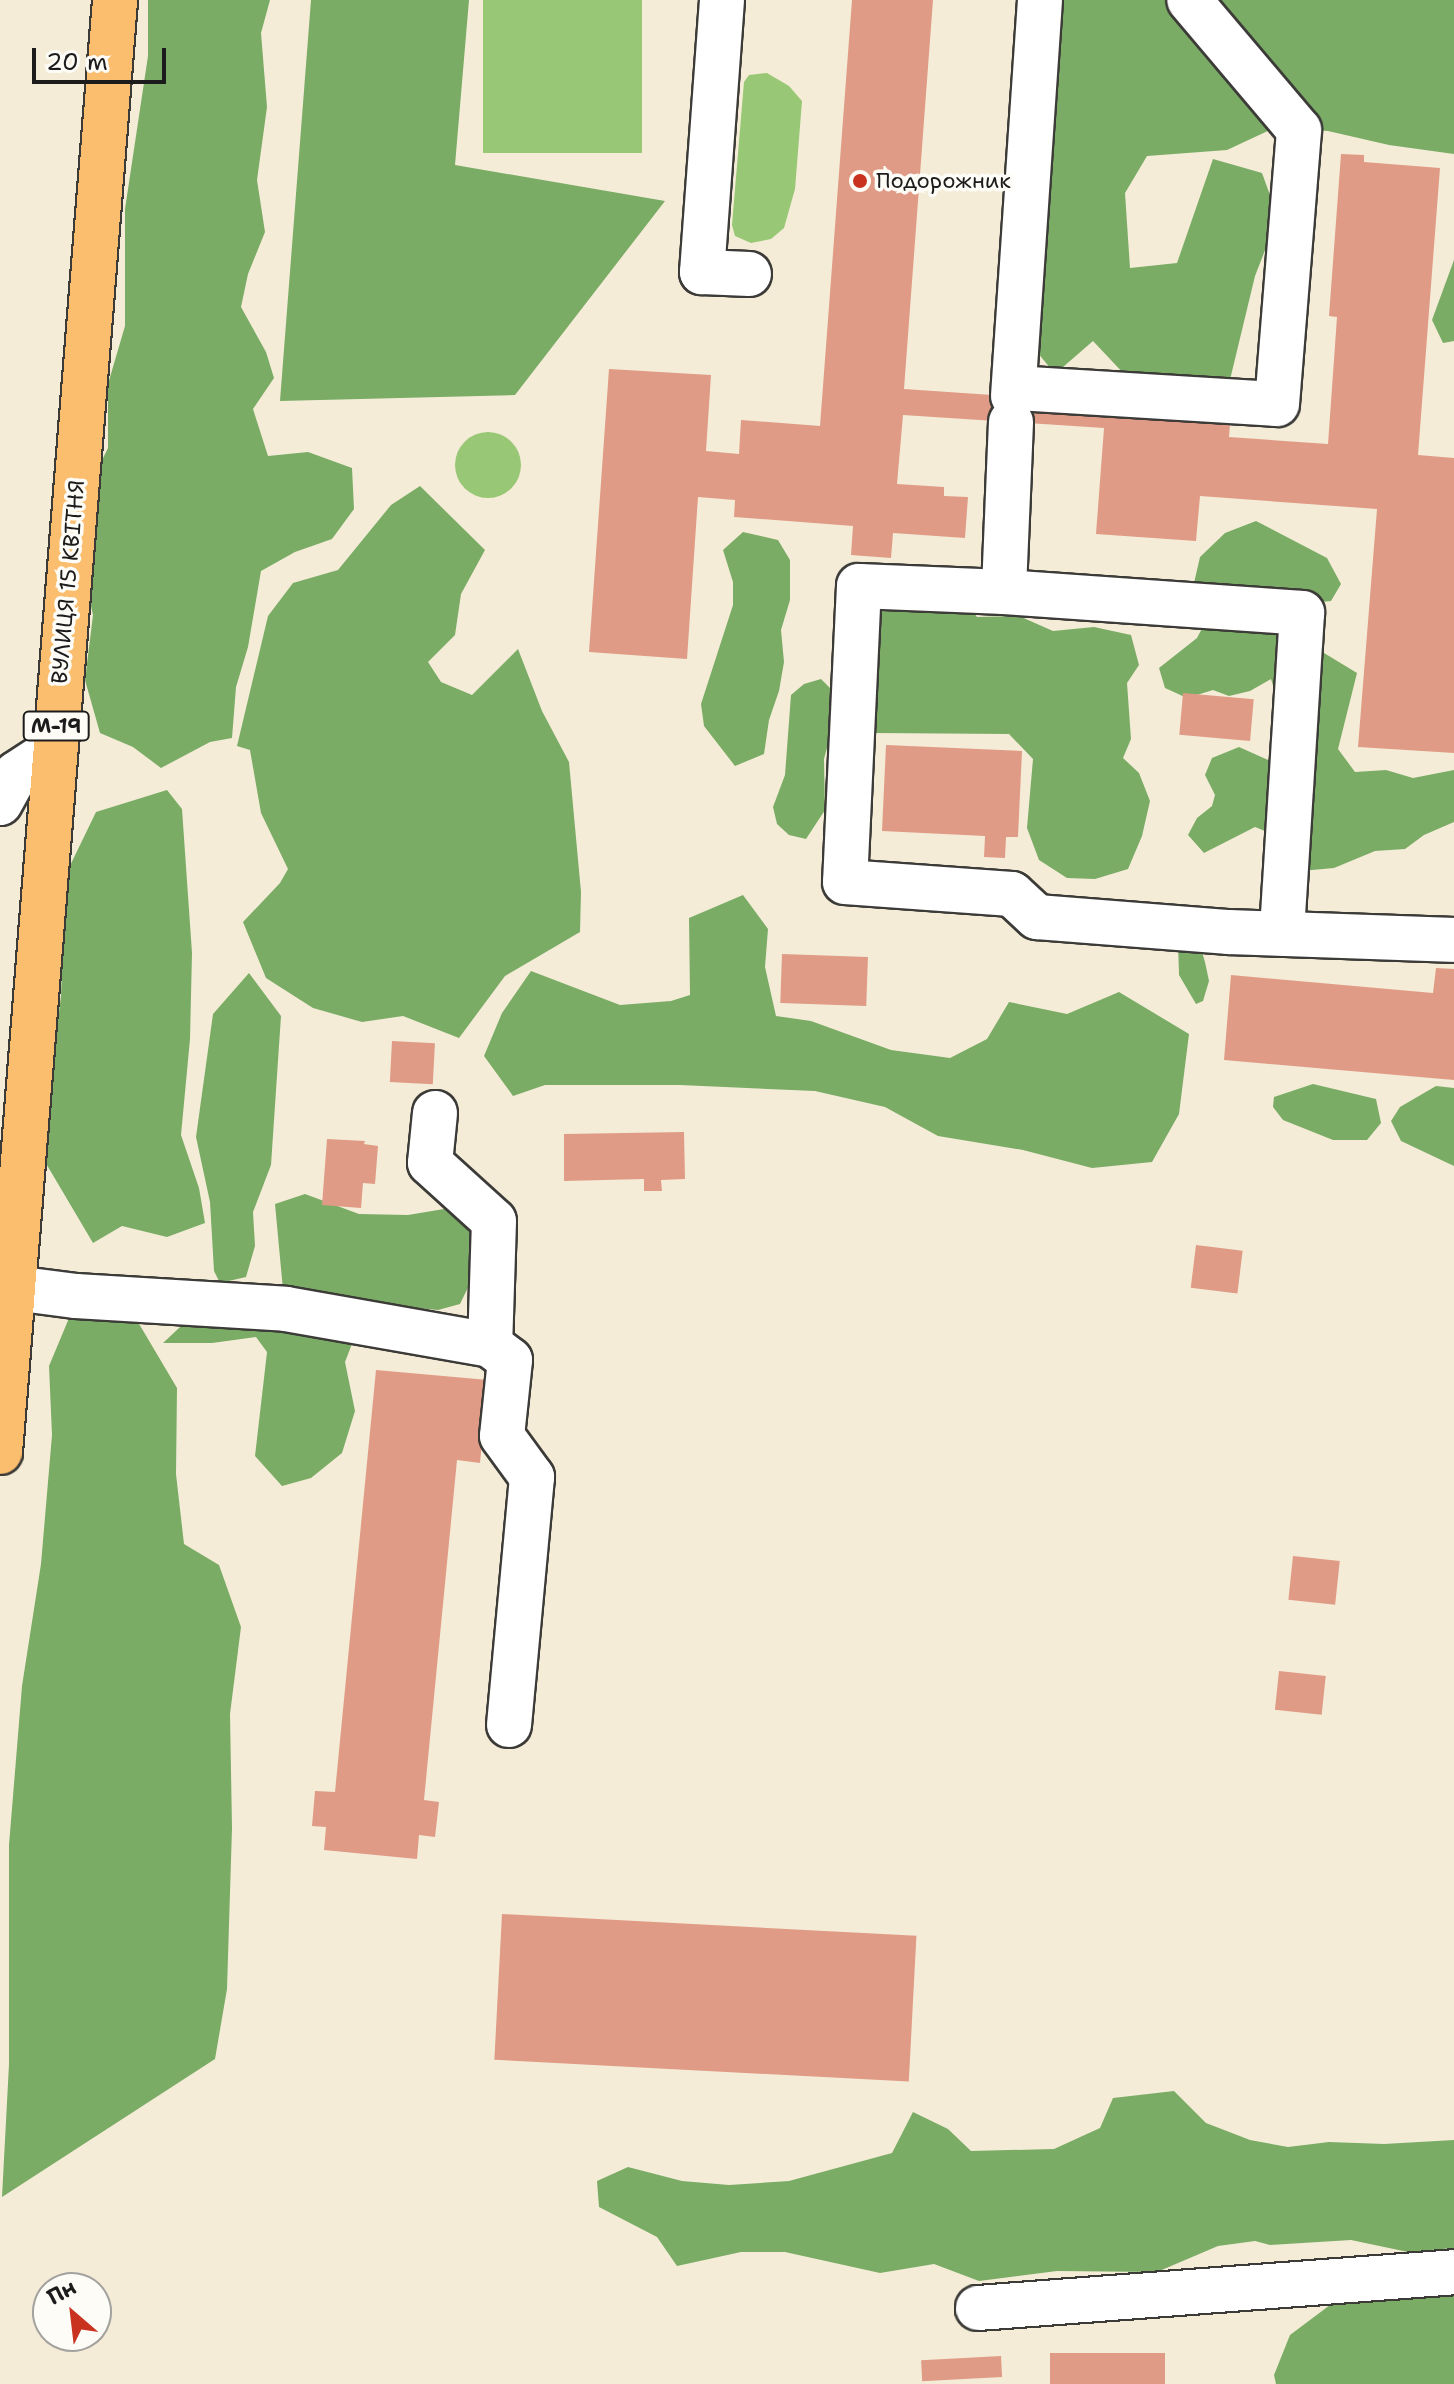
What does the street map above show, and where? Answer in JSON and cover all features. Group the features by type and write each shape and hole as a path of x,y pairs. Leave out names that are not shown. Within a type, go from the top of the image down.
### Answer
{"highway":[{"name":"ВУЛИЦЯ 15 КВІТНЯ","path":"0,1452 4,1347 14,1288 115,0"}],"lane":[{"path":"722,0 702,272 749,274"},
{"path":"1004,592 1013,402 1040,0"},
{"path":"1013,402 1277,404 1299,130 1189,0"},
{"path":"1282,933 1302,613 1004,592 859,586 845,882 1012,894 1037,917 1282,933 1454,940"},
{"path":"0,803 16,774 54,749"},
{"path":"435,1113 430,1163 494,1221 490,1345"},
{"path":"14,1288 76,1296 286,1309 490,1345 510,1360 502,1436 532,1477 509,1725"},
{"path":"978,2308 1454,2272"}],"green space":[{"path":"148,0 270,0 261,33 267,107 257,180 265,232 248,274 241,307 266,352 274,378 253,409 268,456 308,452 352,468 354,509 332,539 295,552 261,571 248,647 236,687 232,738 210,742 161,768 133,747 100,733 85,680 93,615 72,521 108,448 108,384 125,326 125,209 148,56"},
{"path":"311,0 469,0 455,165 665,201 515,395 280,401"},
{"path":"483,0 642,0 642,153 483,153"},
{"path":"1061,0 1454,0 1454,154 1389,145 1328,131 1276,127 1227,150 1147,156 1125,193 1130,268 1177,263 1213,159 1262,173 1278,217 1255,276 1229,384 1126,376 1093,341 1055,374 1033,347 1043,290 1040,236 1045,87 1062,32"},
{"path":"767,73 789,86 802,101 795,189 784,228 771,239 751,243 735,236 732,225 744,82 749,75"},
{"path":"1454,260 1454,341 1443,343 1432,320"},
{"path":"488,432 501,434 516,447 521,465 519,478 506,493 488,498 475,496 460,483 455,465 457,452 470,437"},
{"path":"420,486 485,550 461,594 455,635 428,662 441,682 472,695 518,649 542,711 569,762 581,892 580,932 505,976 459,1038 403,1016 362,1022 313,1008 266,978 243,922 280,883 288,869 261,813 250,750 237,746 268,616 293,583 338,570 391,505"},
{"path":"1256,521 1327,558 1341,584 1331,601 1293,605 1296,636 1357,673 1338,749 1355,772 1386,770 1413,778 1454,770 1454,822 1424,835 1405,849 1375,851 1334,868 1301,871 1270,833 1255,827 1204,853 1188,835 1197,818 1212,806 1215,795 1205,775 1212,758 1239,747 1279,765 1278,701 1271,679 1250,691 1229,696 1213,690 1187,698 1165,688 1159,668 1197,638 1208,617 1194,583 1200,557 1225,533"},
{"path":"743,532 778,540 790,560 790,600 781,630 784,662 764,754 735,766 704,726 701,704 733,605 733,582 723,550"},
{"path":"882,574 959,592 977,617 1019,616 1053,631 1094,627 1131,635 1139,665 1127,683 1131,739 1123,758 1139,773 1150,801 1142,836 1128,869 1095,879 1067,878 1039,860 1027,828 1033,759 1009,734 874,733 866,700"},
{"path":"821,679 834,692 833,726 824,759 825,810 806,839 789,835 777,824 773,807 785,775 791,695 804,684"},
{"path":"167,790 182,809 192,953 190,1039 181,1135 199,1188 205,1223 167,1237 122,1226 93,1243 41,1155 61,996 65,876 96,812"},
{"path":"743,895 768,929 765,967 776,1016 811,1021 891,1050 950,1058 987,1039 1009,1002 1067,1014 1119,992 1189,1034 1179,1114 1152,1162 1092,1168 1023,1150 938,1136 885,1107 815,1091 680,1085 545,1085 513,1096 484,1056 502,1013 531,971 620,1005 671,1001 690,995 689,918"},
{"path":"1178,942 1199,942 1205,962 1209,981 1203,1001 1196,1004 1179,975"},
{"path":"249,973 281,1016 271,1165 253,1212 255,1246 246,1277 220,1283 214,1271 210,1202 196,1137 213,1014"},
{"path":"1313,1084 1376,1099 1381,1123 1367,1140 1333,1140 1283,1120 1273,1107 1274,1097"},
{"path":"1436,1086 1454,1088 1454,1166 1401,1141 1391,1121 1400,1107"},
{"path":"305,1194 359,1214 408,1215 444,1209 477,1220 480,1263 460,1304 438,1310 394,1306 357,1331 345,1362 355,1411 342,1453 311,1478 282,1486 255,1456 267,1352 256,1337 212,1343 163,1343 195,1313 283,1290 275,1204"},
{"path":"72,1311 135,1317 177,1388 176,1474 184,1544 219,1565 241,1627 230,1714 232,1828 227,1989 215,2059 2,2197 9,2064 9,1845 22,1686 41,1564 52,1435 49,1366"},
{"path":"1174,2091 1206,2123 1250,2140 1288,2147 1329,2142 1384,2144 1454,2140 1454,2248 1408,2252 1351,2240 1270,2245 1255,2241 1218,2246 1157,2272 1057,2271 979,2281 934,2264 880,2273 785,2252 741,2252 677,2266 657,2237 599,2207 597,2181 628,2167 682,2181 729,2185 789,2181 892,2153 913,2112 948,2129 971,2151 1054,2149 1100,2128 1113,2098"},
{"path":"1454,2287 1454,2384 1276,2384 1274,2375 1290,2335 1330,2305 1367,2293"}],"building":[{"path":"852,0 933,0 904,389 1231,411 1229,437 1328,444 1337,317 1329,316 1341,154 1364,155 1364,162 1440,168 1418,455 1454,458 1454,753 1358,747 1377,509 1200,496 1196,541 1096,534 1104,428 903,415 897,484 944,487 944,496 968,497 965,538 893,533 891,558 851,555 853,526 734,517 735,500 698,497 687,659 589,652 609,369 711,375 706,451 739,454 741,420 820,426"},
{"path":"1183,693 1254,699 1250,741 1179,735"},
{"path":"886,745 1022,751 1018,837 1006,837 1005,858 984,857 985,836 882,831"},
{"path":"782,954 868,957 866,1006 780,1003"},
{"path":"1436,968 1454,969 1454,1080 1224,1060 1231,975 1433,993"},
{"path":"392,1041 435,1043 433,1084 390,1082"},
{"path":"684,1132 685,1179 661,1180 662,1191 644,1191 644,1179 564,1181 564,1134"},
{"path":"327,1139 365,1141 364,1144 378,1146 375,1184 363,1183 361,1208 322,1205"},
{"path":"1196,1245 1243,1251 1237,1293 1191,1288"},
{"path":"376,1370 488,1380 480,1463 457,1460 424,1800 439,1802 435,1837 419,1835 417,1859 324,1850 326,1827 312,1826 315,1791 335,1792"},
{"path":"1293,1556 1340,1561 1335,1605 1288,1600"},
{"path":"1279,1671 1326,1676 1322,1715 1275,1710"},
{"path":"502,1914 916,1936 909,2082 494,2060"},
{"path":"1050,2353 1165,2353 1165,2384 1050,2384"},
{"path":"1001,2356 1002,2377 922,2381 921,2360"}],"place":[{"name":"Подорожник","path":"860,181"}]}
